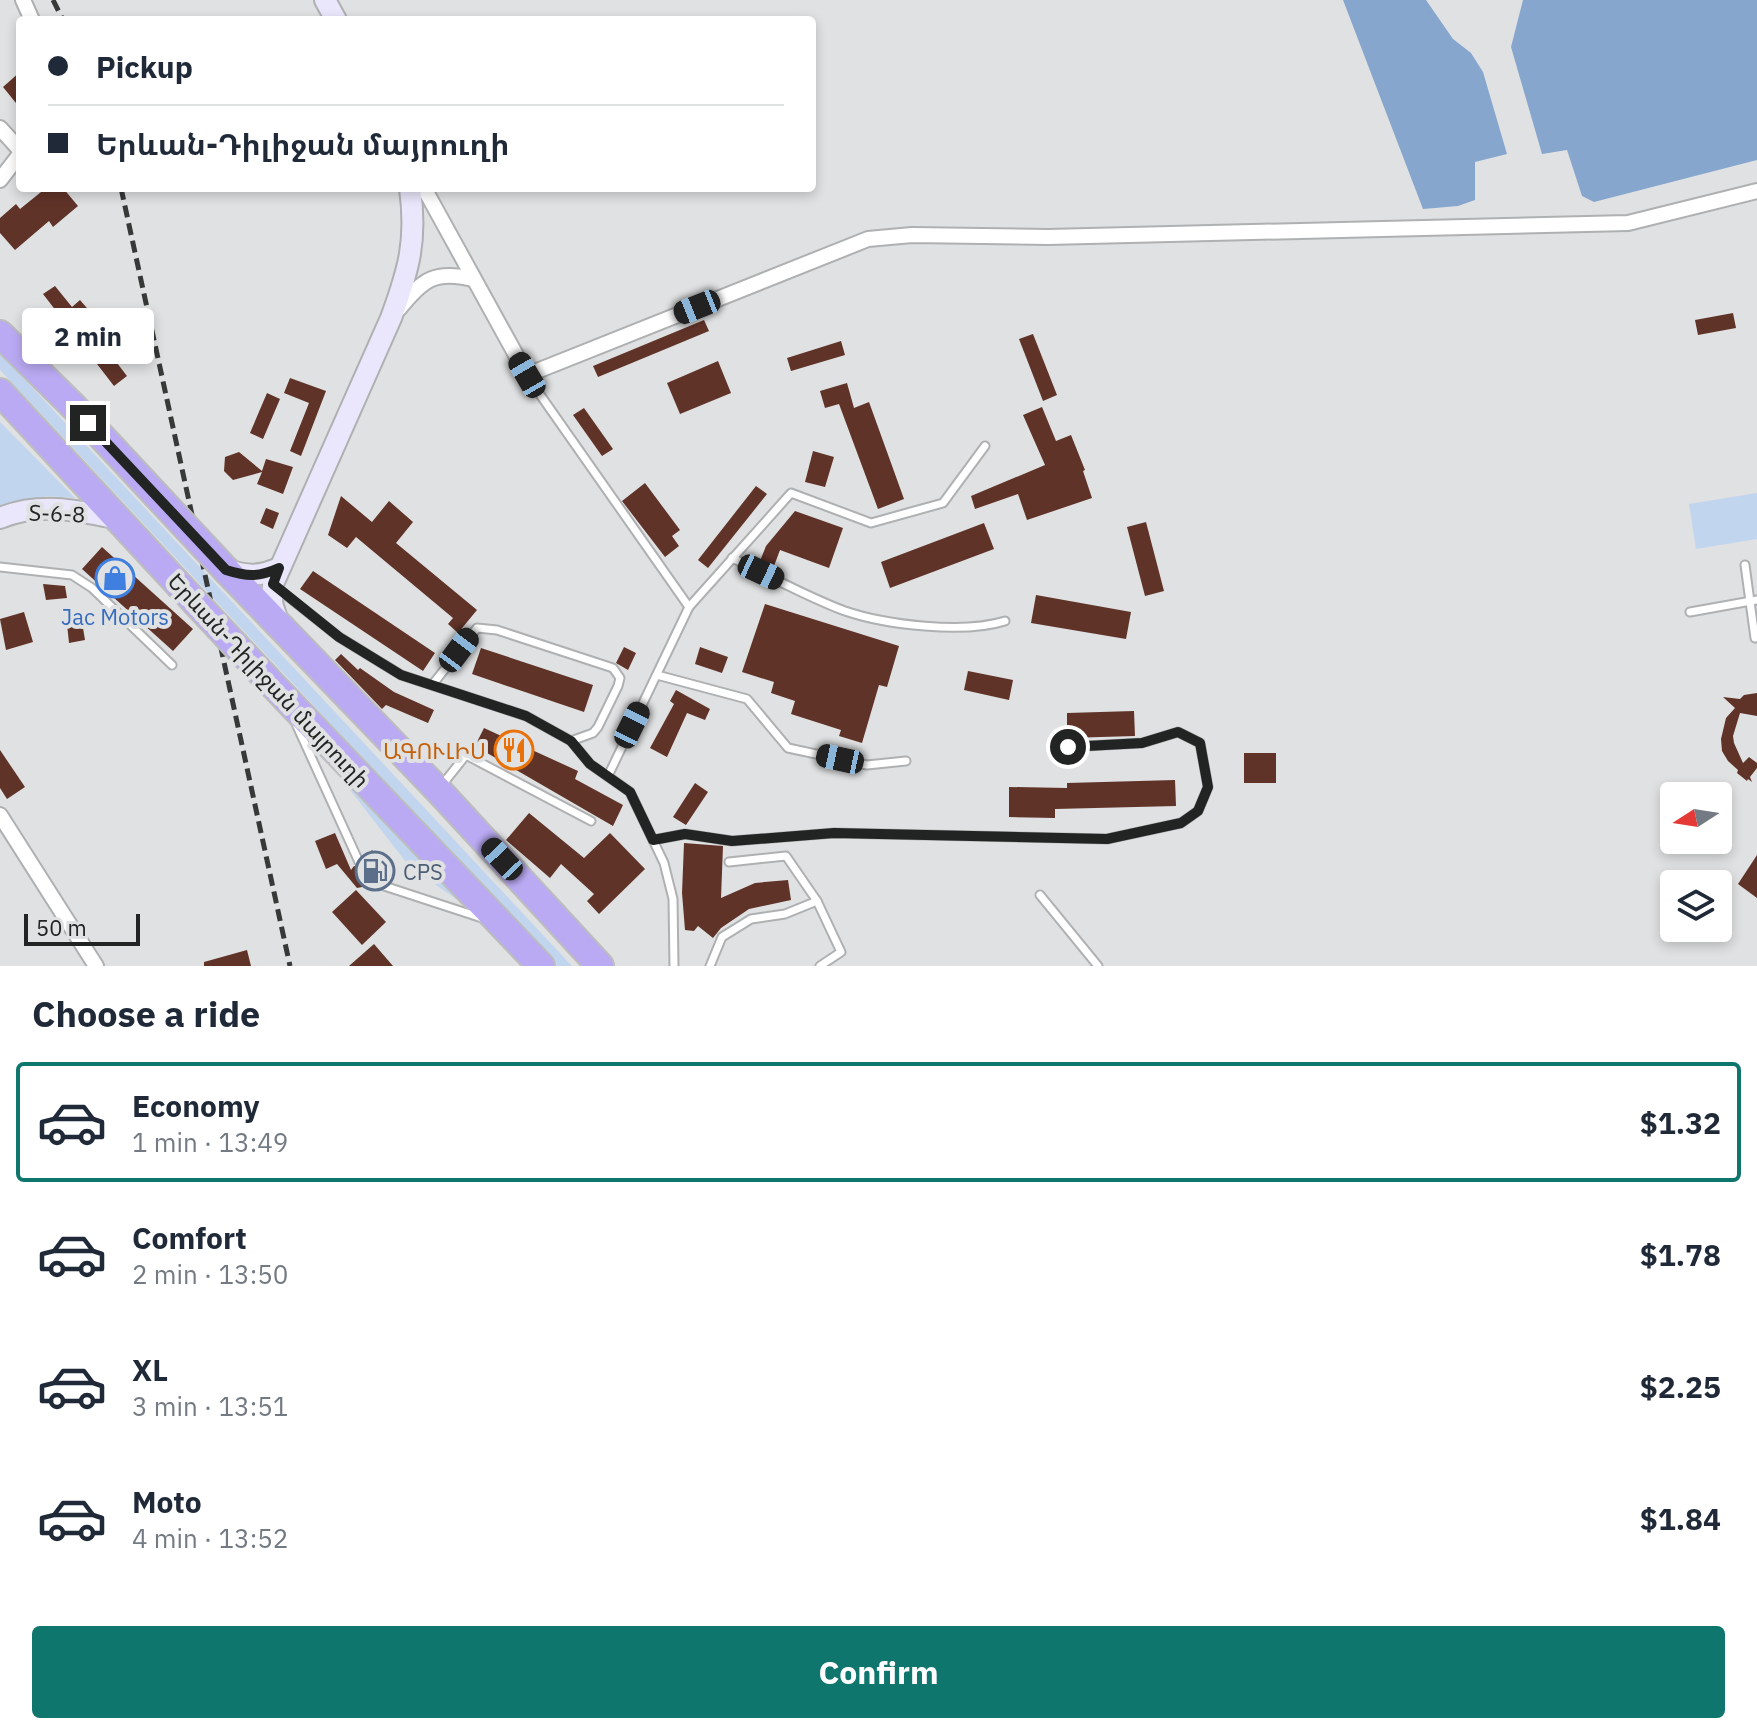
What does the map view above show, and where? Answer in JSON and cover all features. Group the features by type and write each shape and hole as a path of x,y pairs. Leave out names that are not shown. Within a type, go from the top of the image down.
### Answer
{"highway":[{"name":"Երևան-Դիլիջան մայրուղի","path":"0,334 75,408 438,790 600,966"},
{"name":"Երևան-Դիլիջան մայրուղի","path":"0,392 115,518 541,966"}],"street":[{"path":"0,128 16,147"},
{"path":"0,180 16,158"},
{"path":"426,192 527,375 868,239 912,235 1048,237 1628,223 1757,191"},
{"path":"279,625 272,603 276,576 391,318 413,248 410,192"},
{"path":"391,318 424,282 439,275 452,274 473,279"},
{"name":"Տ-6-8","path":"0,518 39,508 71,509 115,518"},
{"path":"226,570 250,577 276,576"},
{"path":"0,815 96,966"}],"lane":[{"path":"527,375 689,607"},
{"path":"608,776 689,607 791,493 871,523 943,503 985,446"},
{"path":"732,558 847,611 922,627 983,628 1005,621"},
{"path":"1745,565 1754,600 1755,638"},
{"path":"0,567 72,575 92,588 172,665"},
{"path":"276,576 339,637 401,675 526,716 571,741 590,764 630,792 664,863 673,899 674,966"},
{"path":"1690,612 1754,600"},
{"path":"433,684 477,628 497,630 613,668 620,678 618,686 598,727 593,733 571,741"},
{"path":"657,675 747,699 788,748 867,765 906,761"},
{"path":"276,688 359,862"},
{"path":"653,840 685,834 732,841 834,833 1107,839 1181,823 1198,811 1208,787 1200,743 1178,732 1142,743 1068,747"},
{"path":"438,790 466,755 591,821"},
{"path":"729,862 786,856 817,901 841,952 820,966"},
{"path":"378,884 499,923"},
{"path":"1040,895 1098,966"},
{"path":"710,966 722,937 751,919 785,914 817,901"}],"shaded area":[{"path":"1343,0 1426,0 1453,39 1471,53 1483,72 1507,154 1475,162 1475,200 1458,206 1423,209"},
{"path":"1523,0 1757,0 1757,160 1594,202 1582,196 1567,150 1542,154 1511,47"},
{"path":"0,353 572,966 557,966 0,370"},
{"path":"0,422 75,498 47,496 0,506"},
{"path":"1757,493 1757,539 1696,549 1689,504"},
{"path":"344,782 456,895 456,899 409,866"}],"building":[{"path":"16,76 16,103 3,87"},
{"path":"41,192 66,192 78,206 53,227 49,221 15,250 0,233 0,218 16,204 20,209"},
{"path":"55,286 72,307 80,300 99,322 91,329 127,376 114,386 43,294"},
{"path":"1733,313 1736,328 1698,335 1695,320"},
{"path":"704,320 709,331 598,377 593,366"},
{"path":"1033,334 1057,395 1043,401 1019,339"},
{"path":"841,341 845,355 791,371 787,358"},
{"path":"718,361 731,393 680,414 667,383"},
{"path":"290,378 326,391 301,456 290,451 309,403 284,393"},
{"path":"847,383 854,408 869,402 904,499 878,509 839,404 825,408 820,391"},
{"path":"267,393 280,399 263,439 250,433"},
{"path":"1042,407 1056,441 1071,435 1092,498 1027,520 1018,494 975,509 971,496 1045,465 1023,415"},
{"path":"584,408 613,449 602,456 573,415"},
{"path":"813,451 834,457 825,487 805,482"},
{"path":"239,452 262,471 266,459 293,467 283,494 257,484 262,472 233,480 224,471 225,457"},
{"path":"645,483 680,530 672,536 679,546 665,557 622,501"},
{"path":"756,486 767,494 708,568 698,560"},
{"path":"341,496 372,522 389,501 413,522 396,543 477,610 458,633 448,624 453,618 356,537 347,548 328,535"},
{"path":"266,508 279,513 273,529 260,523"},
{"path":"795,511 843,528 829,568 780,550 774,566 760,561 766,546"},
{"path":"1146,522 1164,591 1145,596 1127,527"},
{"path":"984,523 994,549 890,588 881,562"},
{"path":"102,547 193,629 173,651 82,569"},
{"path":"313,571 435,653 423,671 300,589"},
{"path":"43,584 65,586 67,598 46,600"},
{"path":"1036,595 1131,612 1126,639 1031,623"},
{"path":"765,604 899,646 887,687 879,685 862,743 839,736 841,730 791,714 795,701 771,693 774,682 742,672"},
{"path":"24,612 33,642 6,650 0,619"},
{"path":"82,622 85,640 69,643 67,624"},
{"path":"624,647 636,653 628,670 616,663"},
{"path":"700,647 728,657 722,673 695,664"},
{"path":"481,648 593,685 584,712 472,674"},
{"path":"341,654 358,670 360,668 394,692 434,710 428,723 386,705 382,709 335,660"},
{"path":"968,671 1013,680 1009,700 964,690"},
{"path":"676,690 710,709 705,720 687,713 667,757 650,748 674,704 670,701"},
{"path":"1757,693 1757,716 1740,713 1733,736 1743,763 1749,757 1757,763 1750,777 1752,782 1737,773 1738,770 1722,751 1721,739 1726,718 1735,708 1723,697 1740,699 1744,695"},
{"path":"1134,711 1135,736 1067,738 1067,713"},
{"path":"484,728 578,771 575,779 623,805 613,826 475,746"},
{"path":"0,750 25,787 7,799 0,788"},
{"path":"1244,753 1276,753 1276,783 1244,783"},
{"path":"1175,780 1176,806 1055,809 1055,818 1009,817 1009,787 1067,788 1067,783"},
{"path":"695,783 708,792 686,825 673,817"},
{"path":"529,813 584,858 610,833 645,869 599,914 587,901 594,894 561,864 550,878 506,840"},
{"path":"335,833 351,870 354,866 364,866 364,858 372,850 391,872 384,879 374,879 372,885 357,888 337,864 326,869 315,841"},
{"path":"684,843 723,846 721,898 755,883 788,880 791,900 749,909 721,928 713,938 698,926 694,931 685,930 682,893"},
{"path":"1757,855 1757,898 1738,884"},
{"path":"356,890 386,922 362,945 332,912"},
{"path":"374,944 393,966 349,966"},
{"path":"247,950 251,966 204,966 204,962"}],"railway":[{"path":"53,0 61,16"},
{"path":"122,192 290,966"}],"place":[{"name":"Jac Motors","path":"115,578"},
{"name":"ԱԳՈՒԼԻՍ","path":"514,750"},
{"name":"CPS","path":"375,871"}],"route":[{"path":"88,423 226,570 250,577 263,576 279,568 273,584 293,602 339,637 401,675 526,716 571,741 590,764 630,792 653,840 685,834 732,841 834,833 1107,839 1181,823 1198,811 1208,787 1200,743 1178,732 1142,743 1068,747"}]}
